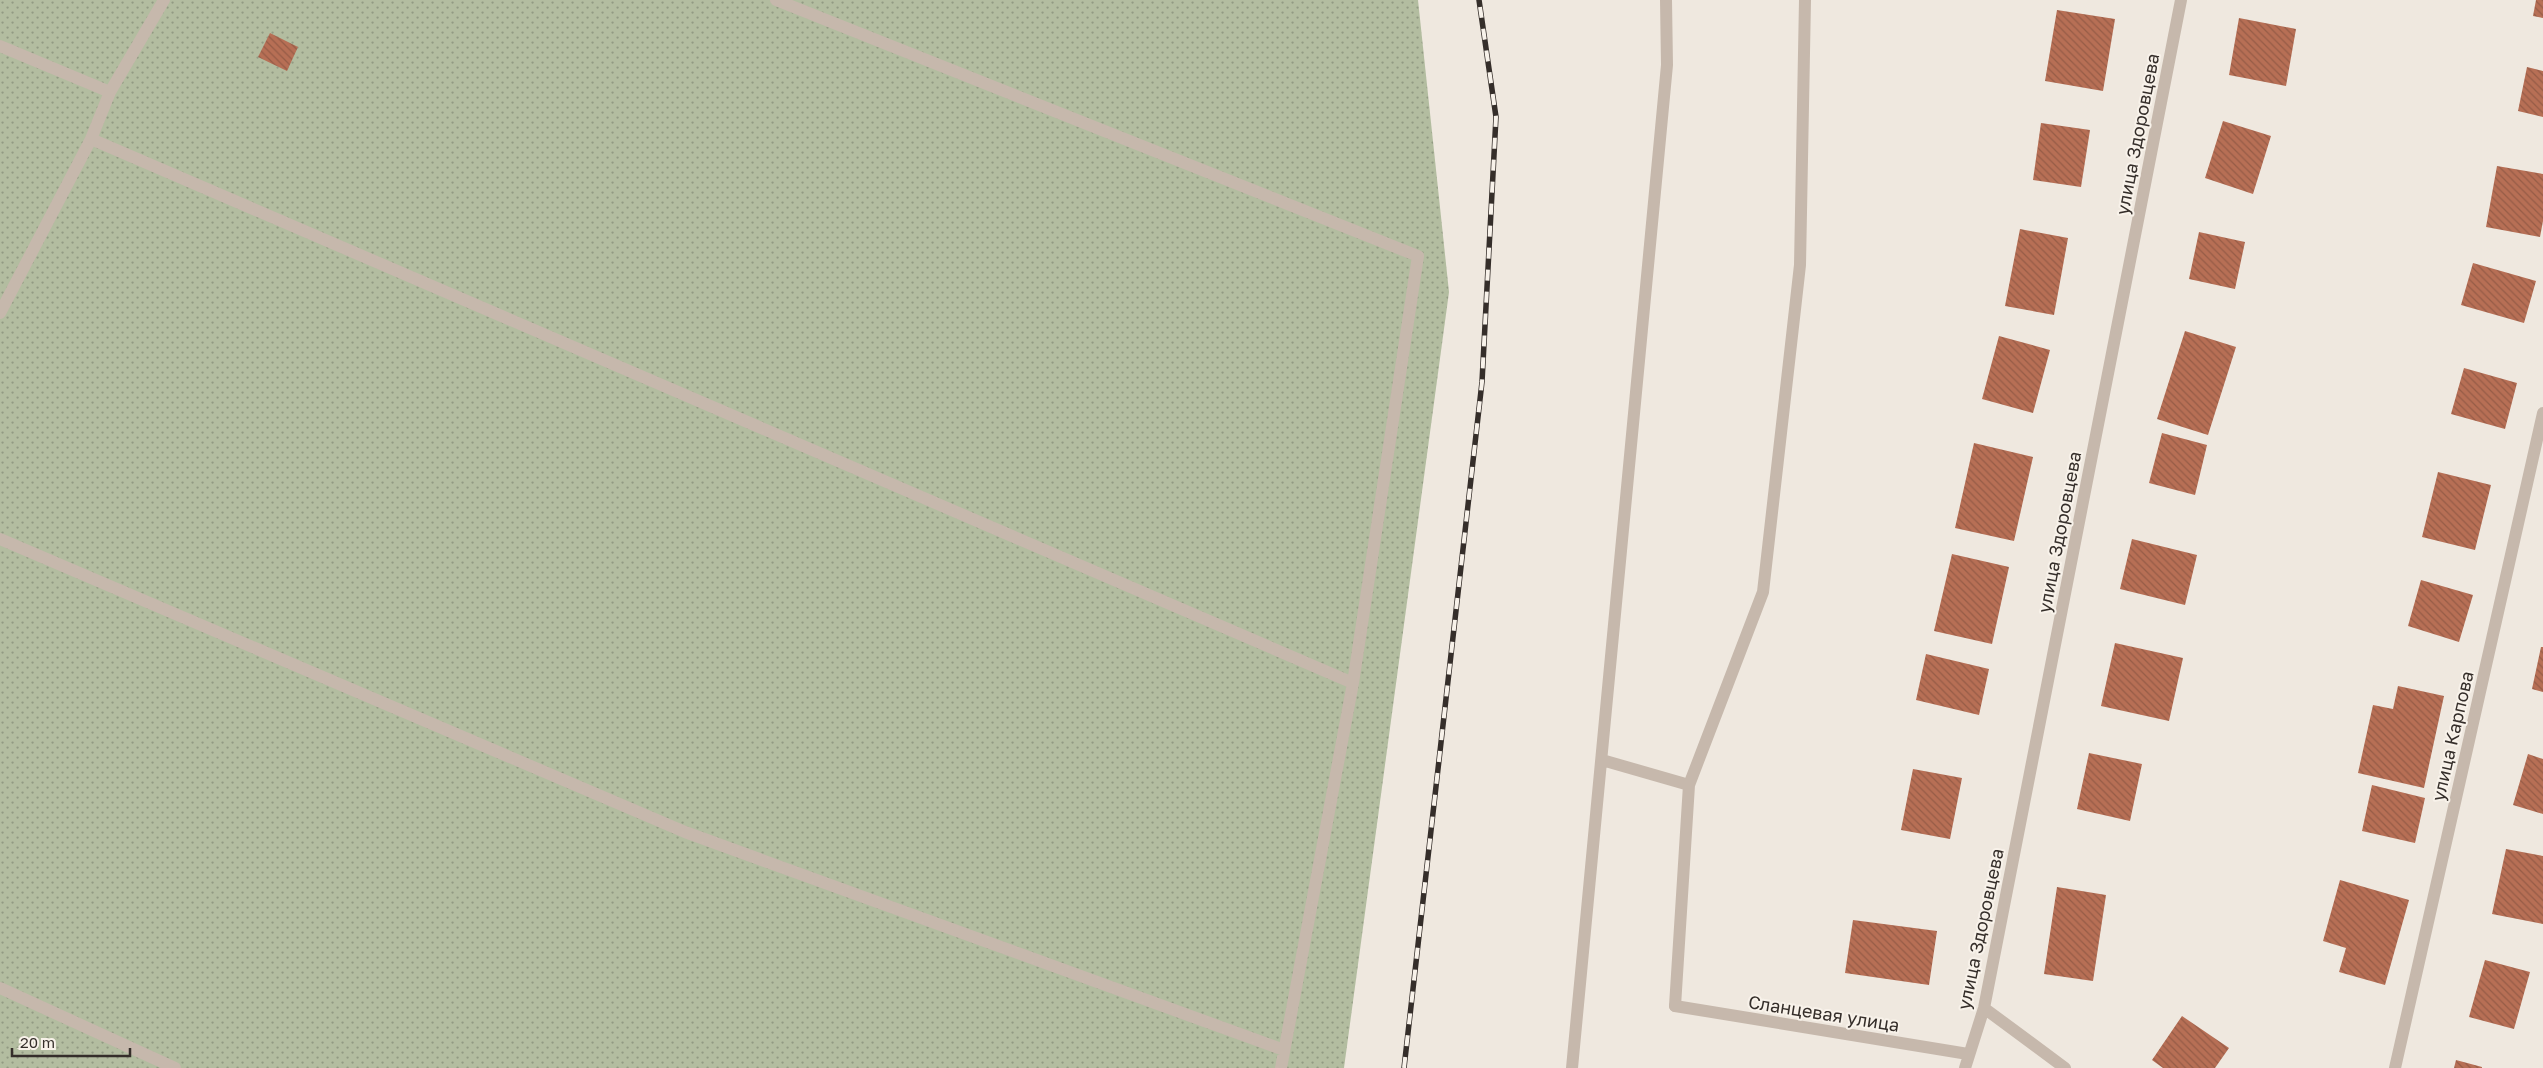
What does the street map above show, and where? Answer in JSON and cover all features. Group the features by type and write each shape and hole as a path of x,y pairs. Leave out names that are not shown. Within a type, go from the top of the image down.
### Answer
{"street":[{"path":"0,313 91,139 110,92 164,0"},
{"path":"776,0 1418,256 1353,683 1281,1068"},
{"path":"1572,1068 1667,65 1666,0"},
{"path":"1602,760 1689,785 1763,592 1800,265 1805,0"},
{"name":"улица Здоровцева","path":"1965,1068 1984,1008 2181,0"},
{"path":"0,46 110,92"},
{"path":"91,139 1353,683"},
{"name":"улица Карпова","path":"2395,1068 2543,413"},
{"path":"0,539 685,832 1284,1050"},
{"name":"Сланцевая улица","path":"1689,785 1675,1006 1968,1054"},
{"path":"0,988 175,1068"},
{"path":"1984,1008 2065,1068"}],"green space":[{"path":"0,0 1418,0 1449,292 1344,1068 0,1068"}],"building":[{"path":"2536,0 2543,0 2543,18 2533,16"},
{"path":"2057,10 2115,19 2103,91 2045,81"},
{"path":"2239,18 2296,29 2286,86 2229,75"},
{"path":"270,33 298,47 287,71 258,57"},
{"path":"2527,67 2543,71 2543,117 2518,111"},
{"path":"2223,121 2271,136 2253,194 2205,178"},
{"path":"2041,123 2090,130 2081,187 2033,180"},
{"path":"2497,166 2543,174 2543,221 2540,237 2486,227"},
{"path":"2020,229 2068,238 2054,315 2005,306"},
{"path":"2199,232 2245,242 2235,289 2189,279"},
{"path":"2473,263 2536,281 2524,323 2461,305"},
{"path":"2185,331 2236,347 2208,435 2157,419"},
{"path":"1999,336 2050,350 2033,413 1982,399"},
{"path":"2464,368 2517,383 2505,429 2451,414"},
{"path":"2162,433 2207,445 2195,495 2149,483"},
{"path":"1974,443 2033,457 2014,541 1955,528"},
{"path":"2438,472 2491,485 2475,550 2422,537"},
{"path":"2132,539 2197,555 2185,605 2120,589"},
{"path":"1952,554 2009,567 1992,644 1934,631"},
{"path":"2421,580 2473,595 2459,642 2408,626"},
{"path":"2115,643 2183,658 2169,721 2101,706"},
{"path":"2541,647 2543,647 2543,692 2532,689"},
{"path":"1926,654 1989,669 1979,715 1916,700"},
{"path":"2398,686 2444,696 2424,788 2358,773 2373,705 2393,709"},
{"path":"2089,753 2142,764 2130,821 2077,809"},
{"path":"2528,754 2543,759 2543,814 2513,805"},
{"path":"1913,769 1962,778 1950,839 1901,830"},
{"path":"2372,785 2425,798 2415,843 2362,831"},
{"path":"2506,849 2543,856 2543,924 2492,914"},
{"path":"2340,880 2409,900 2385,985 2339,972 2346,948 2323,941"},
{"path":"2057,887 2106,895 2093,981 2044,974"},
{"path":"1853,920 1937,931 1929,985 1845,973"},
{"path":"2485,960 2530,972 2514,1029 2469,1017"},
{"path":"2182,1016 2229,1048 2215,1068 2163,1068 2152,1060"},
{"path":"2456,1060 2482,1067 2482,1068 2454,1068"}],"railway":[{"path":"1404,1068 1482,382 1496,117 1479,0"}]}
